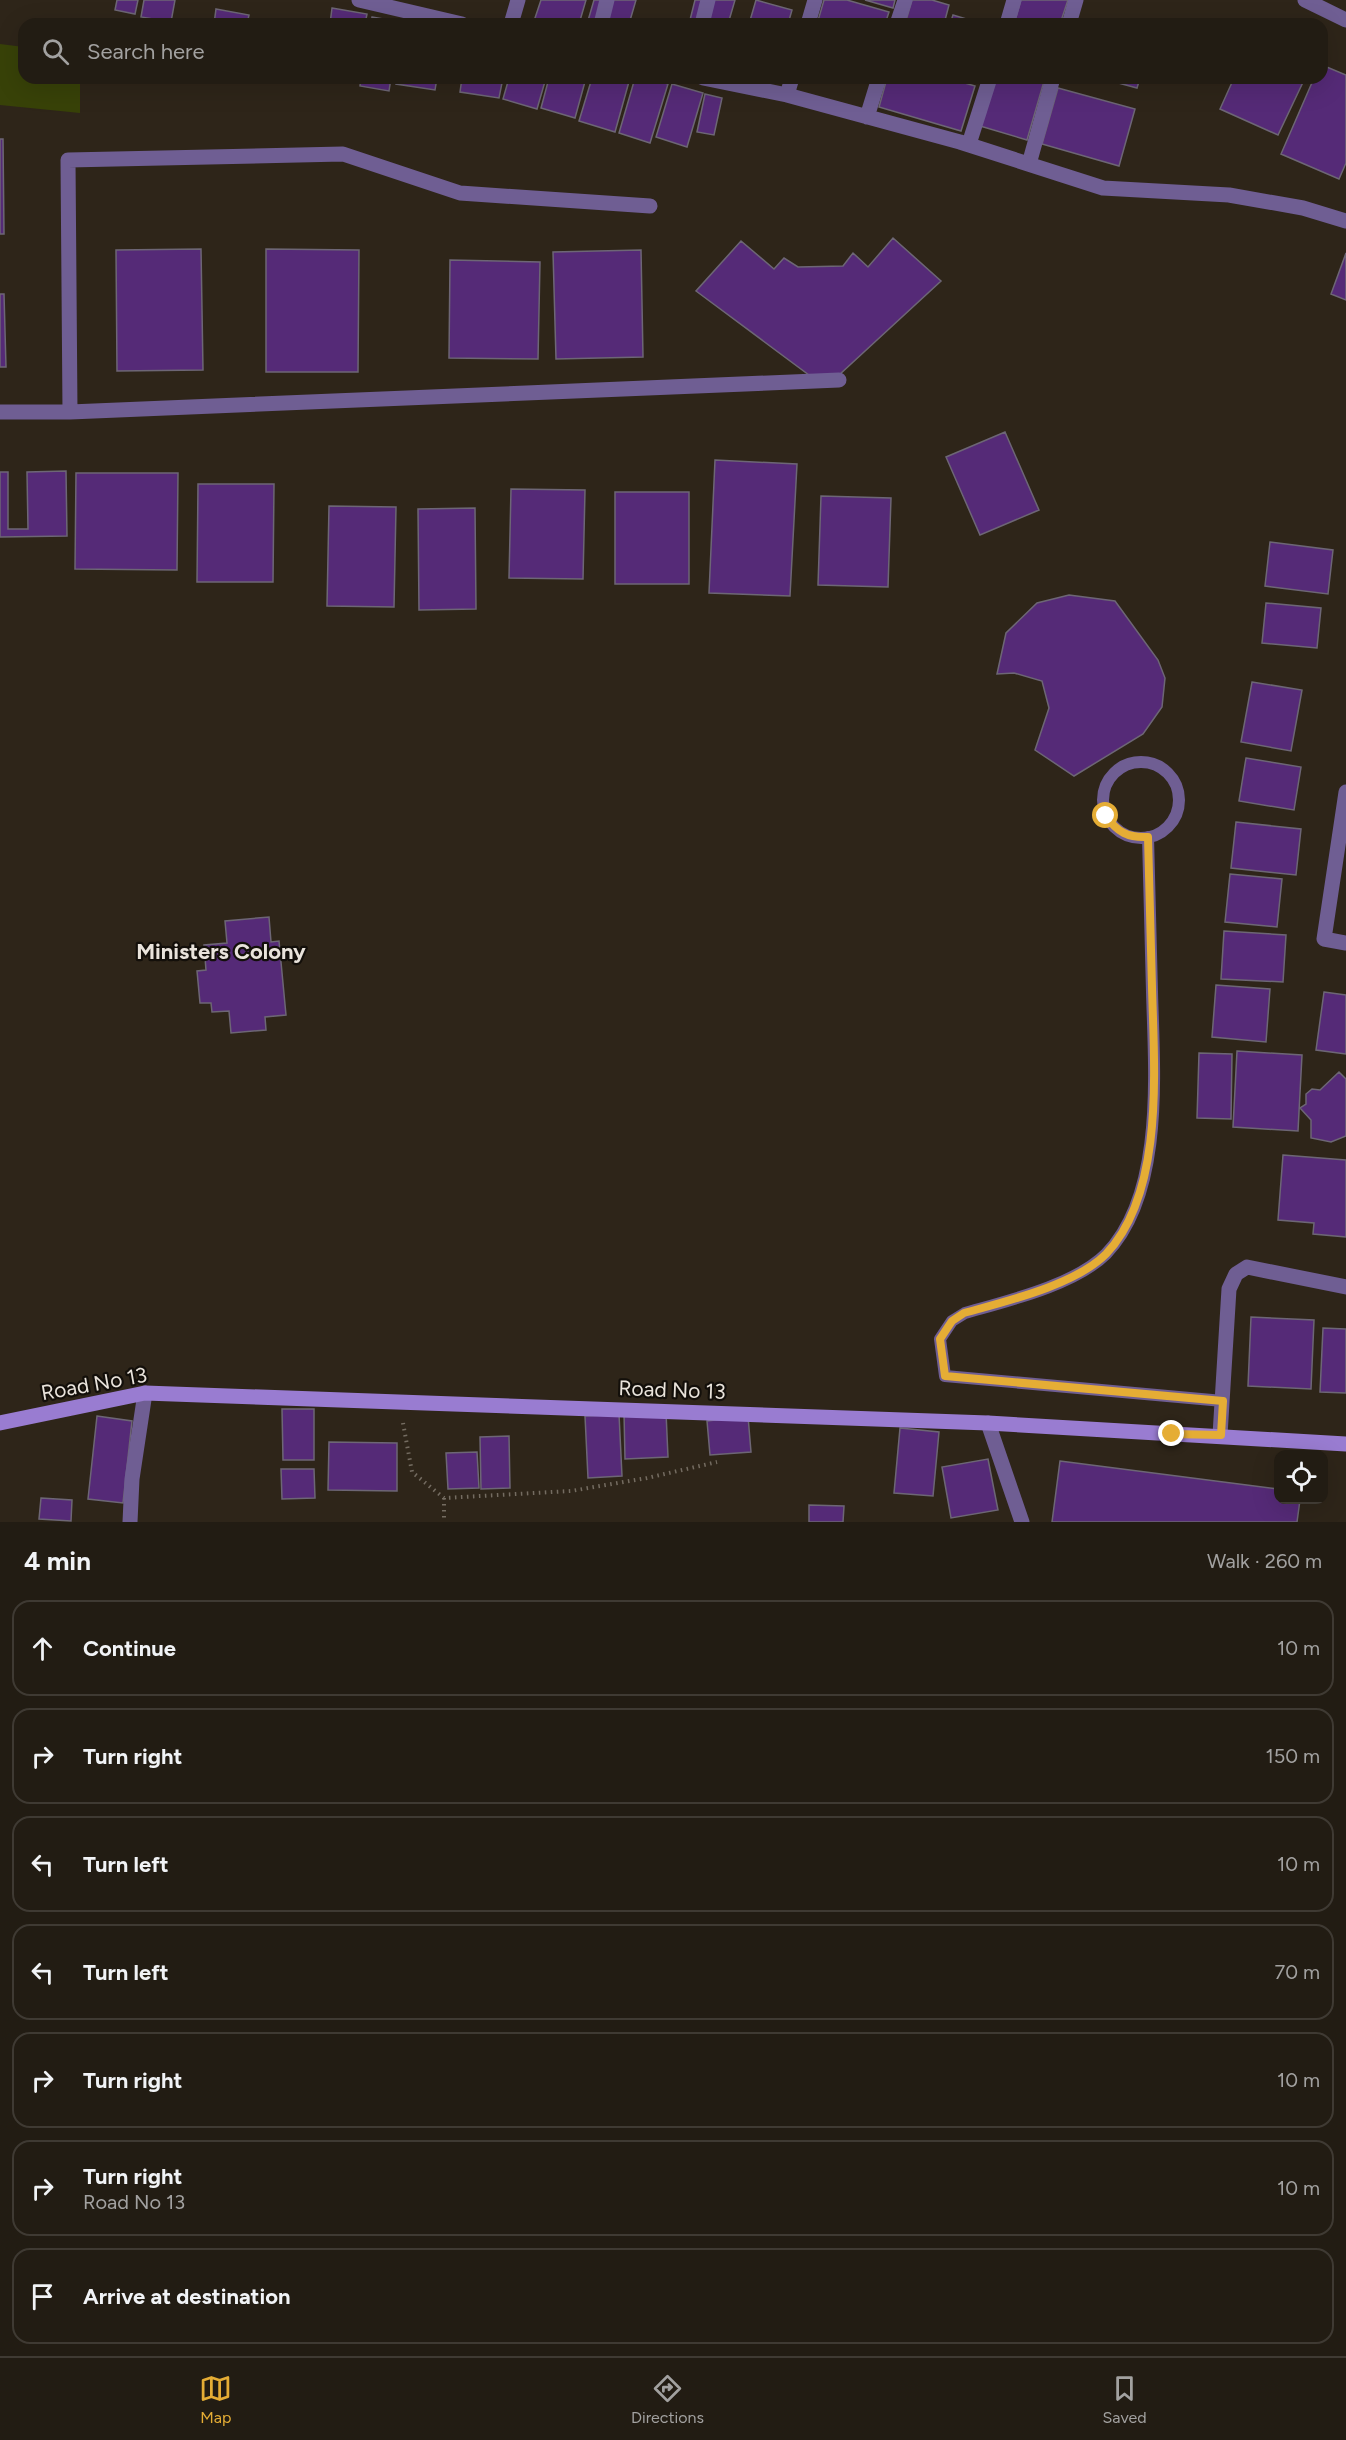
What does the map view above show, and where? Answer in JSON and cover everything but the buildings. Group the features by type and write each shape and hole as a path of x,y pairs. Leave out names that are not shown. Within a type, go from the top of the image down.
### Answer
{"street":[{"path":"359,0 403,5 443,18"},
{"path":"514,18 518,0"},
{"path":"603,18 607,0"},
{"path":"704,18 708,0"},
{"path":"810,18 815,0"},
{"path":"899,18 905,0"},
{"path":"1009,18 1014,0"},
{"path":"1071,18 1076,0"},
{"path":"1305,0 1346,20"},
{"path":"733,84 787,95 969,144 1103,188 1229,195 1303,208 1346,221"},
{"path":"787,95 790,84"},
{"path":"867,117 877,84"},
{"path":"969,144 988,84"},
{"path":"1029,164 1051,84"},
{"path":"70,412 68,160 343,154 460,193 650,206"},
{"path":"0,412 70,412 838,380"},
{"path":"1346,792 1324,939 1346,944"},
{"path":"1221,1435 1229,1289 1236,1274 1247,1267 1346,1287"},
{"path":"130,1522 132,1479 145,1393"},
{"name":"Road No 13","path":"0,1423 145,1393 988,1423 1346,1444"},
{"path":"988,1423 1022,1522"}],"lane":[{"path":"1141,762 1154,764 1169,774 1179,790 1176,815 1170,825 1160,833 1148,837 1136,838 1124,834 1113,826 1106,816 1103,803 1104,791 1109,780 1118,770 1129,764 1141,762"},
{"path":"1148,837 1155,1099 1144,1182 1122,1233 1105,1254 1076,1276 964,1313 952,1321 940,1339 945,1376 1223,1401"}],"path":[{"path":"400,1401 412,1472 444,1498 571,1491 647,1478 717,1462"},
{"path":"444,1498 444,1522"}],"green space":[{"path":"0,44 18,46 18,84 80,84 80,113 0,105"}],"district":[{"name":"Ministers Colony","path":"221,951"}],"route":[{"path":"1106,816 1113,826 1124,834 1136,838 1148,837 1155,1099 1144,1182 1122,1233 1105,1254 1076,1276 964,1313 952,1321 940,1339 945,1376 1223,1401 1221,1435 1172,1434"}]}
